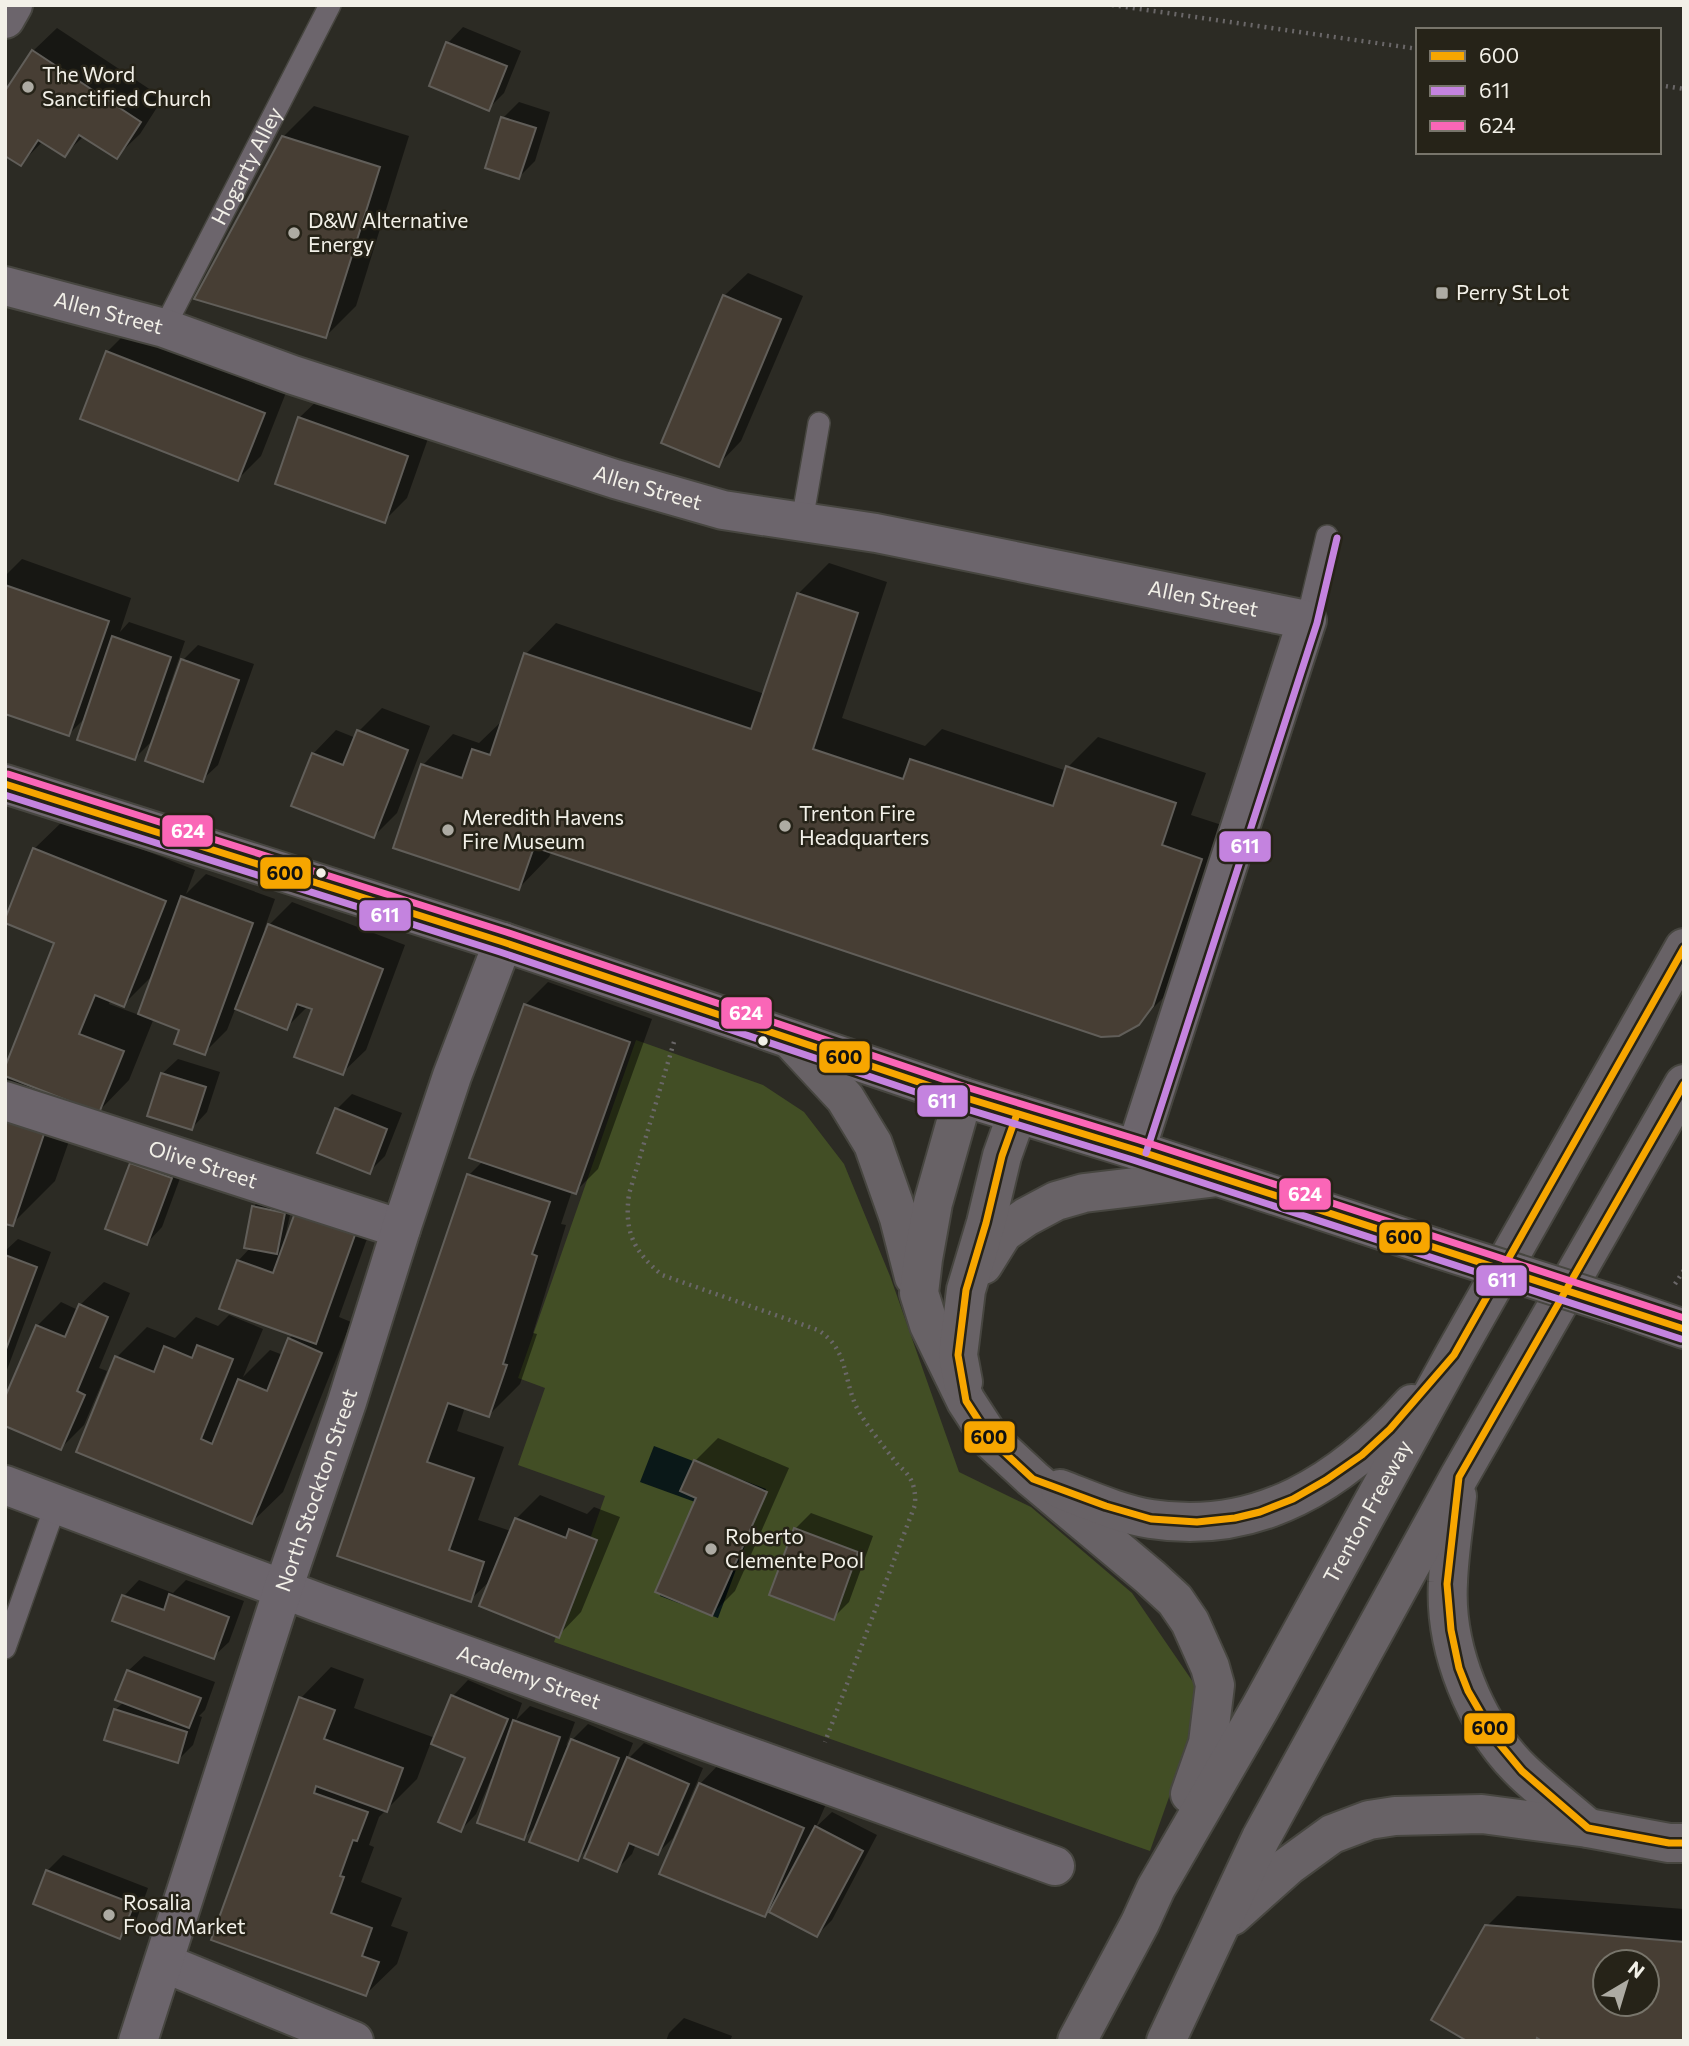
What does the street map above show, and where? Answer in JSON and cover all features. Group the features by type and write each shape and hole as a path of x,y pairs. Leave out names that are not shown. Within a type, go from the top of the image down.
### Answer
{"highway":[{"name":"Trenton Freeway","path":"1077,2041 1156,1888 1260,1708 1454,1355 1684,948"},
{"path":"792,1041 845,1098 873,1144 899,1217 912,1272 929,1325 966,1401 992,1441 1032,1479 1175,1600 1191,1622 1210,1667 1214,1685 1208,1743 1156,1888"},
{"path":"1166,2041 1261,1838 1459,1477 1684,1084"},
{"path":"919,1293 933,1203 962,1097"},
{"path":"966,1401 958,1355 966,1290 1002,1156 1017,1114"},
{"path":"966,1290 1003,1233 1056,1201 1084,1193 1218,1177"},
{"path":"1032,1479 1151,1519 1197,1522 1260,1512 1293,1499 1362,1455 1390,1429 1454,1355"},
{"path":"1459,1477 1447,1584 1451,1630 1459,1668 1468,1690 1497,1741 1522,1771 1588,1828"},
{"path":"1220,1926 1288,1866 1332,1834 1369,1820 1408,1815 1482,1814 1588,1828 1669,1843 1684,1843"}],"street":[{"path":"5,19 13,5"},
{"name":"Allen Street","path":"5,286 164,328 293,375 615,480 723,510 890,536 1307,620"},
{"path":"1136,1150 1307,620"},
{"path":"5,783 503,942 962,1097 1136,1150 1684,1329"},
{"name":"North Stockton Street","path":"138,2041 401,1228 452,1076 503,942"},
{"name":"Olive Street","path":"5,1101 401,1228"},
{"name":"Academy Street","path":"5,1485 283,1589 1055,1866"},
{"path":"164,1963 354,2041"}],"lane":[{"name":"Hogarty Alley","path":"164,328 330,5"},
{"path":"802,521 819,423"},
{"path":"1307,620 1327,536"},
{"path":"5,1648 56,1504"}],"path":[{"path":"1112,5 1416,49"},
{"path":"1661,85 1684,89"},
{"path":"675,1038 629,1194 629,1229 635,1245 646,1262 662,1275 818,1330 829,1337 842,1356 857,1408 898,1465 913,1481 916,1493 915,1504 825,1742"}],"green space":[{"path":"636,1040 763,1085 804,1112 844,1164 890,1276 959,1472 1031,1507 1132,1593 1204,1698 1150,1851 554,1642 605,1496 518,1465 545,1388 518,1378"}],"shaded area":[{"name":"Roberto Clemente Pool","path":"654,1446 766,1489 718,1618 660,1596 695,1502 640,1482"}],"building":[{"path":"446,42 507,66 489,111 429,86"},
{"path":"32,50 141,122 117,159 79,135 65,157 38,140 21,166 5,156 5,91"},
{"path":"501,117 536,128 519,179 485,168"},
{"name":"D&W Alternative Energy","path":"282,136 380,167 326,338 194,299"},
{"path":"723,295 781,319 719,467 661,443"},
{"path":"106,351 265,413 238,481 80,419"},
{"path":"298,417 408,456 385,523 275,484"},
{"path":"5,585 109,621 69,736 5,714"},
{"name":"Trenton Fire Headquarters","path":"797,593 858,613 813,749 903,779 910,759 1053,806 1066,766 1176,803 1162,845 1202,859 1153,1006 1139,1025 1119,1036 1101,1037 534,847 519,890 393,848 421,764 462,778 472,749 490,755 524,653 751,729"},
{"path":"112,636 171,657 135,760 77,740"},
{"path":"181,659 239,680 203,782 145,761"},
{"path":"357,730 408,750 374,838 291,806 312,753 343,765"},
{"path":"33,848 166,901 124,1007 95,995 79,1034 124,1051 99,1113 5,1076 5,1067 54,943 5,923"},
{"path":"181,896 253,923 205,1055 174,1044 179,1030 138,1014"},
{"path":"268,924 383,969 343,1075 294,1057 312,1009 297,1004 287,1030 235,1009"},
{"path":"524,1004 630,1042 576,1194 469,1158"},
{"path":"161,1073 206,1087 192,1130 147,1116"},
{"path":"335,1108 387,1129 370,1174 317,1153"},
{"path":"5,1114 46,1128 13,1226 5,1224"},
{"path":"130,1163 172,1178 147,1245 105,1229"},
{"path":"467,1174 550,1202 532,1254 537,1256 503,1364 507,1365 489,1417 448,1403 427,1462 474,1478 449,1550 484,1562 471,1602 337,1556"},
{"path":"252,1206 285,1213 277,1254 244,1248"},
{"path":"296,1210 356,1232 316,1344 219,1309 237,1260 273,1273"},
{"path":"5,1255 37,1267 5,1352"},
{"path":"79,1304 108,1317 77,1391 85,1395 61,1450 5,1426 5,1397 36,1325 65,1337"},
{"path":"288,1338 322,1353 252,1524 76,1452 115,1356 154,1372 164,1346 192,1358 197,1345 233,1359 201,1439 212,1444 238,1379 267,1391"},
{"name":"Roberto Clemente Pool","path":"694,1460 767,1492 712,1616 655,1592 696,1498 680,1491"},
{"path":"515,1518 566,1538 569,1529 597,1540 559,1638 479,1606"},
{"path":"794,1528 858,1552 834,1620 769,1595"},
{"path":"169,1594 229,1617 214,1659 112,1621 122,1595 164,1610"},
{"path":"127,1670 201,1698 189,1728 115,1700"},
{"path":"451,1695 508,1719 461,1832 438,1822 465,1758 431,1744"},
{"path":"299,1697 335,1710 324,1739 403,1768 387,1812 316,1786 314,1793 368,1812 357,1841 353,1840 331,1913 372,1928 362,1956 379,1962 366,1996 211,1940"},
{"path":"114,1709 187,1732 178,1763 104,1740"},
{"path":"513,1720 560,1737 524,1840 477,1823"},
{"path":"571,1739 619,1758 578,1861 529,1842"},
{"path":"627,1757 689,1784 658,1855 629,1843 617,1872 584,1858"},
{"path":"699,1783 804,1828 765,1917 659,1874"},
{"path":"815,1826 863,1851 817,1937 769,1912"},
{"path":"46,1870 134,1904 120,1939 33,1904"},
{"path":"1485,1925 1684,1942 1684,2041 1542,2041 1537,2038 1536,2041 1467,2041 1431,2020"}],"transit line":[{"name":"611","path":"1146,1153 1317,623 1337,538"},
{"name":"624","path":"8,774 506,932 966,1087 1139,1140 1684,1318"},
{"name":"600","path":"5,784 503,942 963,1097 1136,1150 1684,1329"},
{"name":"611","path":"5,795 500,952 960,1107 1133,1160 1681,1339"},
{"name":"600","path":"1017,1114 1002,1156 966,1290 958,1355 966,1401 992,1441 1033,1479 1106,1506 1151,1519 1197,1522 1260,1512 1293,1499 1362,1455 1390,1429 1454,1355 1684,948"},
{"name":"600","path":"1684,1084 1459,1477 1447,1584 1451,1630 1459,1668 1468,1691 1497,1741 1522,1771 1588,1828 1669,1843 1684,1843"}],"place":[{"name":"The Word Sanctified Church","path":"28,87"},
{"name":"D&W Alternative Energy","path":"294,233"},
{"name":"Perry St Lot","path":"1442,293"},
{"name":"Trenton Fire Headquarters","path":"785,826"},
{"name":"Meredith Havens Fire Museum","path":"448,830"},
{"name":"Roberto Clemente Pool","path":"711,1549"},
{"name":"Rosalia Food Market","path":"109,1915"}]}
